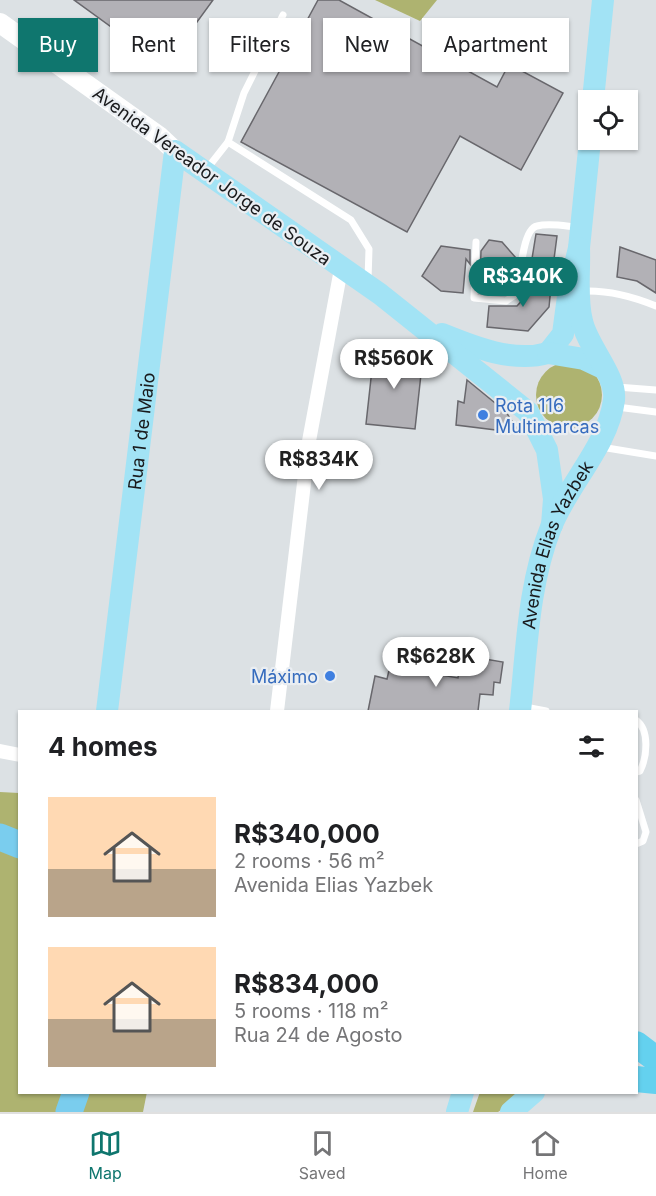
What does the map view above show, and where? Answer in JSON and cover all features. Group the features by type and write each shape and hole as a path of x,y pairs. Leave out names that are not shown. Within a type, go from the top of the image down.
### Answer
{"highway":[{"path":"638,1046 656,1059"},
{"path":"638,1079 656,1080"}],"main road":[{"path":"595,90 603,0"},
{"name":"Avenida Vereador Jorge de Souza","path":"0,23 160,137 204,172 424,327 513,399 532,420 547,450 554,499 552,525"},
{"path":"589,150 581,237 580,291 583,327 609,387"},
{"name":"Rua 1 de Maio","path":"108,710 175,151"},
{"path":"170,190 181,179 204,172"},
{"path":"548,353 562,334 581,237"},
{"name":"Avenida Vereador Jorge de Souza","path":"424,327 490,351 523,356 548,353 584,359 609,387"},
{"name":"Avenida Elias Yazbek","path":"521,709 536,574 552,525 596,446 609,387"},
{"path":"457,1112 462,1094"},
{"path":"512,1112 532,1094"}],"street":[{"path":"277,710 309,441 341,269"},
{"path":"0,751 18,754"}],"lane":[{"path":"204,172 228,142 244,93 283,15"},
{"path":"228,142 351,220 369,249 368,286"},
{"path":"476,242 474,298 506,300 518,293 525,241 530,230 537,226 581,237"},
{"path":"580,291 635,297 656,306"},
{"path":"609,387 656,390"},
{"path":"609,387 656,412"},
{"path":"596,446 656,456"},
{"path":"638,721 642,724 644,731 645,760 638,772"},
{"path":"638,806 646,832 643,841 638,843"}],"green space":[{"path":"375,0 437,0 420,21"},
{"path":"569,362 581,365 592,372 599,383 602,395 599,407 592,418 581,425 569,428 557,425 546,418 539,407 536,395 539,383 546,372 557,365"},
{"path":"0,792 18,793 18,1094 147,1094 143,1112 0,1112"},
{"path":"479,1094 521,1096 498,1112 473,1112"}],"building":[{"path":"74,0 213,0 197,22 197,18 110,18 110,26"},
{"path":"318,0 339,0 372,18 323,18 323,72 410,72 410,39 422,46 422,72 470,72 497,87 505,72 524,72 563,93 521,170 460,136 407,232 241,142 279,72 311,72 311,18 308,18"},
{"path":"536,234 557,236 554,259 530,271"},
{"path":"489,240 502,242 516,258 514,280 489,292 480,279 481,251"},
{"path":"441,246 470,250 470,264 466,259 463,293 441,291 422,276"},
{"path":"620,247 656,260 656,293 637,281 617,277"},
{"path":"553,266 549,307 528,331 487,327 489,306 517,306"},
{"path":"375,342 422,365 415,429 366,424"},
{"name":"Rota 116 Multimarcas","path":"467,380 506,412 520,433 456,425 458,401 464,403"},
{"path":"461,655 503,662 500,683 494,682 493,695 480,694 478,710 368,710 375,676 387,679 390,666 458,678"}],"waterway":[{"path":"0,837 18,844"},
{"path":"69,1112 75,1094"}],"place":[{"name":"Rota 116 Multimarcas","path":"483,415"},
{"name":"Máximo","path":"330,676"}]}
